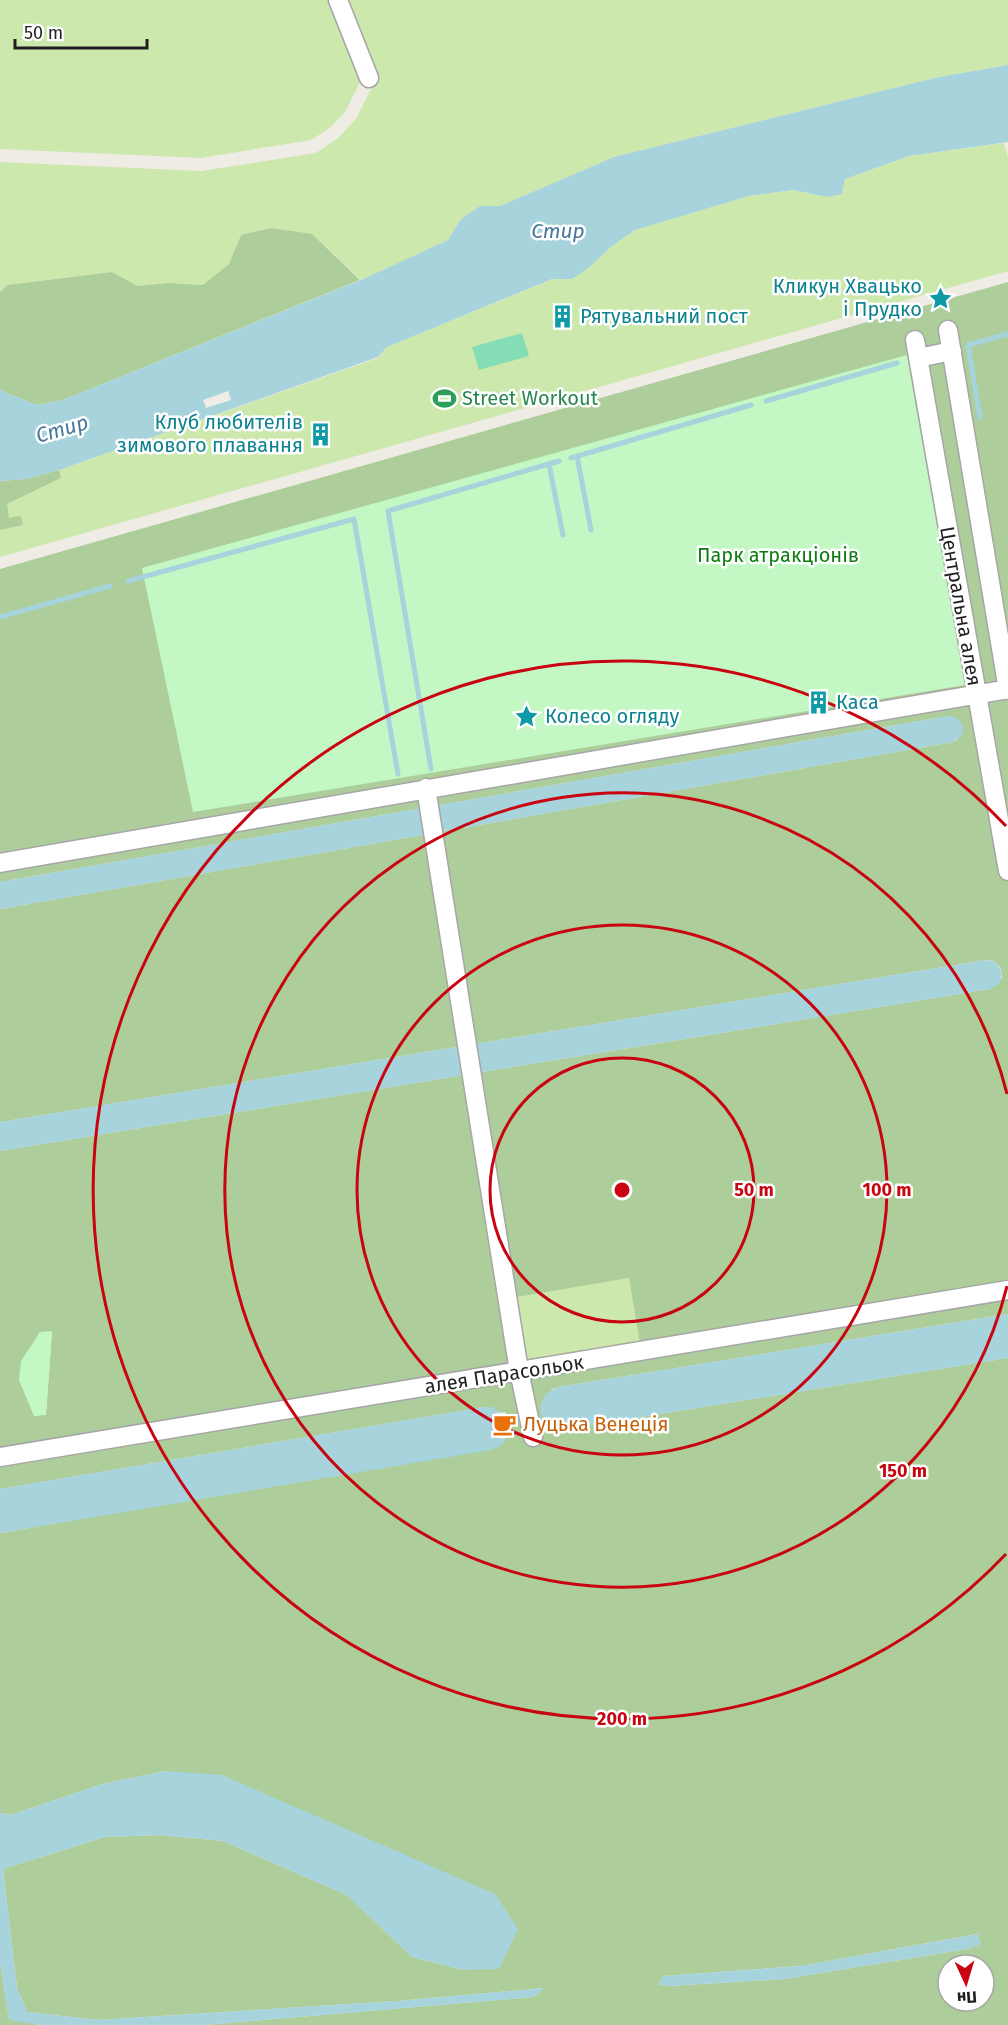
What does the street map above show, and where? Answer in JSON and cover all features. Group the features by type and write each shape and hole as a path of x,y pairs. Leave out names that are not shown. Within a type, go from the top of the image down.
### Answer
{"street":[{"path":"338,0 369,78"},
{"name":"Центральна алея","path":"948,330 1008,690"},
{"name":"Центральна алея","path":"915,340 976,695 999,770 1008,871"},
{"path":"918,358 952,351"},
{"path":"0,862 1008,690"},
{"path":"426,788 519,1371 533,1437"},
{"name":"алея Парасольок","path":"0,1457 1008,1290"}],"green space":[{"path":"0,0 331,0 362,78 345,112 330,128 311,140 201,158 0,149"},
{"path":"348,0 1008,0 1008,65 939,77 614,157 500,206 480,206 461,219 448,240 361,280 312,234 241,235 229,264 203,285 168,283 138,286 112,272 7,285 0,292 0,162 201,171 316,153 338,138 356,119 375,81"},
{"path":"1004,143 1008,157 1008,271 0,557 0,530 23,525 9,518 6,504 61,478 59,470 378,358 387,347 553,279 572,279 635,230 749,196 793,190 828,197 842,194 845,179 909,156"},
{"path":"271,228 312,234 360,280 63,400 37,405 0,389 0,292 7,285 112,272 138,286 168,283 203,285 229,264 241,235"},
{"path":"1008,282 1008,1314 559,1387 552,1389 542,1415 551,1427 566,1429 1008,1358 1008,2025 204,2025 534,1997 544,1988 397,2001 98,2020 27,2012 17,1988 3,1869 105,1837 161,1835 223,1841 347,1895 412,1957 464,1970 165,1771 103,1784 11,1815 0,1813 0,1533 498,1447 484,1407 0,1489 0,1151 990,989 1002,978 1002,974 998,965 986,960 0,1122 0,909 953,742 958,739 948,716 0,882 0,569","holes":["629,1278 640,1344 528,1362 517,1297","52,1331 46,1414 34,1416","977,1934 980,1944 967,1949 943,1953 996,1953 996,2013 936,2013 936,1954 785,1979 668,1986 658,1984 664,1976 801,1966"]},
{"path":"522,333 529,356 479,370 472,347"},
{"name":"Парк атракціонів","path":"907,355 965,685 193,812 142,568"},
{"path":"59,470 61,478 7,504 9,518 21,516 23,525 0,530 0,481 26,479"},
{"path":"629,1278 640,1344 528,1363 517,1296"},
{"path":"52,1331 46,1415 34,1416 19,1380 21,1361 40,1332"},
{"path":"0,1962 9,2019 40,2025 0,2025"}],"water":[{"name":"Стир","path":"1008,65 1008,142 909,156 845,179 842,194 828,197 793,190 749,196 635,230 572,279 552,279 387,347 378,357 59,470 26,479 0,481 0,389 37,405 63,400 361,280 448,240 461,219 480,206 500,206 614,157 939,77"},
{"path":"948,716 961,722 963,728 962,735 953,742 0,909 0,882"},
{"path":"986,960 996,962 1002,972 1000,983 990,989 0,1151 0,1122"},
{"path":"1008,1314 1008,1358 566,1429 548,1424 541,1411 544,1397 559,1387"},
{"path":"492,1407 505,1415 506,1421 505,1441 491,1450 0,1533 0,1489"},
{"path":"165,1771 222,1775 495,1894 518,1929 499,1969 464,1970 412,1957 347,1895 223,1841 161,1835 105,1837 3,1869 17,1988 27,2012 98,2020 397,2001 545,1988 534,1997 204,2025 40,2025 9,2020 0,1962 0,1813 11,1815 103,1784"},
{"path":"978,1934 981,1944 967,1949 785,1979 668,1986 658,1984 664,1976 801,1966"}],"pier":[{"path":"228,391 231,400 206,408 203,400"},
{"path":"505,1412 511,1421 511,1437 500,1439 495,1413"}],"waterway":[{"path":"980,417 968,345 1008,334"},
{"path":"766,401 897,363"},
{"path":"571,458 751,405"},
{"path":"577,456 591,530"},
{"path":"431,769 388,511 559,461"},
{"path":"549,464 563,535"},
{"path":"128,581 354,519 398,774"},
{"path":"0,617 110,586"}],"place":[{"name":"Кликун Хвацько і Прудко","path":"940,298"},
{"name":"Рятувальний пост","path":"562,316"},
{"name":"Street Workout","path":"444,398"},
{"name":"Клуб любителів зимового плавання","path":"321,434"},
{"name":"Каса","path":"818,702"},
{"name":"Колесо огляду","path":"527,716"},
{"name":"Луцька Венеція","path":"505,1424"}]}
